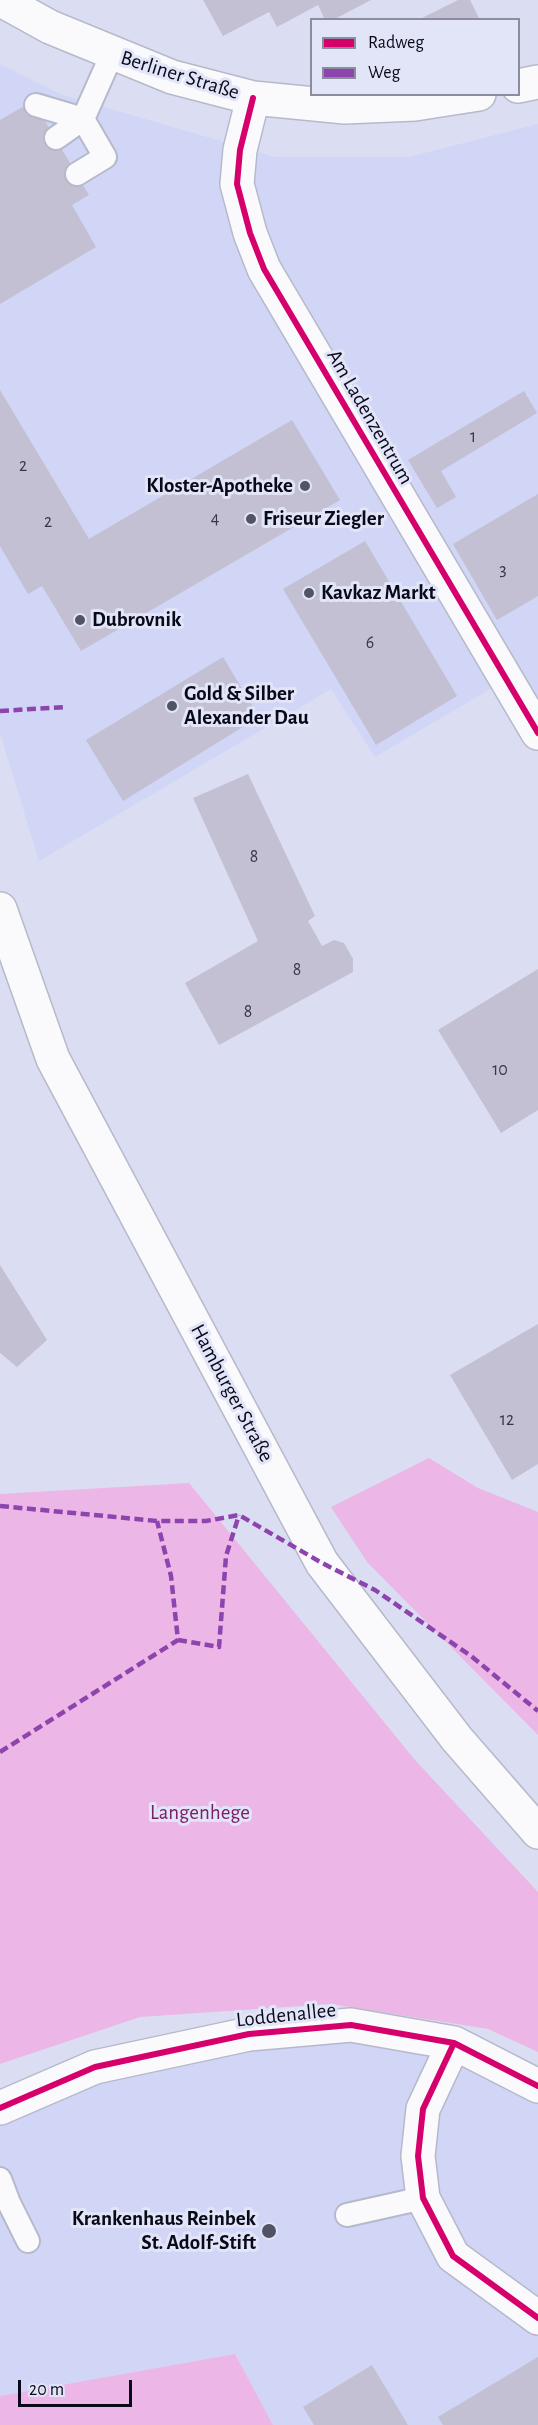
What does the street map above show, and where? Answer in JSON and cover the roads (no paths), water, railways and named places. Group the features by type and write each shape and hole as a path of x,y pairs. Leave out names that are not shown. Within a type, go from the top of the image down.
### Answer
{"street":[{"name":"Berliner Straße","path":"1,0 50,27 112,54 172,77 253,98 345,106 415,104 466,96"},
{"path":"520,86 538,81"},
{"name":"Am Ladenzentrum","path":"253,98 240,150 237,184 250,233 264,269 538,733"},
{"name":"Hamburger Straße","path":"0,909 53,1059 322,1563 457,1739 538,1832"},
{"name":"Loddenallee","path":"0,2108 95,2067 249,2034 351,2025 454,2043 538,2086"},
{"path":"454,2043 423,2109 418,2156 423,2198 453,2256 538,2318"}],"lane":[{"path":"56,138 83,119 112,54"},
{"path":"36,105 83,119 105,157 77,174"},
{"path":"0,2179 28,2241"},
{"path":"347,2215 423,2198"}],"place":[{"name":"Kloster-Apotheke","path":"305,486"},
{"name":"Friseur Ziegler","path":"251,519"},
{"name":"Kavkaz Markt","path":"309,593"},
{"name":"Dubrovnik","path":"80,620"},
{"name":"Gold & Silber Alexander Dau","path":"172,706"},
{"name":"Krankenhaus Reinbek St. Adolf-Stift","path":"269,2231"}],"park label":[{"name":"Langenhege","path":"200,1813"}]}
